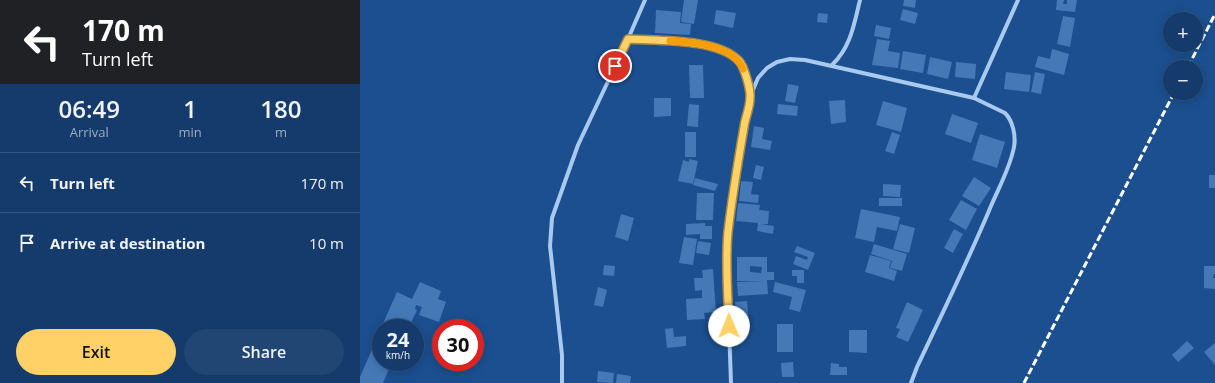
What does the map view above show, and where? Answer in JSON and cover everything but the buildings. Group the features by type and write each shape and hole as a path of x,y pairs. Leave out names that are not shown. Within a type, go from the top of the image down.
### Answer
{"street":[{"path":"562,383 560,340 550,246 552,218 578,145 645,0"},
{"path":"832,64 845,50 860,0"},
{"path":"974,98 1018,0"},
{"path":"628,39 693,42 707,45 733,55 740,62 743,68 750,97"},
{"path":"731,383 727,269 728,233 744,126 750,97 758,78 767,68 777,62 790,59 832,64 974,98 1005,113 1012,122 1014,147 1006,171 973,249 917,367 911,383"}],"railway":[{"path":"1192,60 1215,14"},
{"path":"1024,383 1170,100"}],"slow traffic":[{"path":"670,41 693,42 707,45 733,55 740,62 743,69"}],"route":[{"path":"615,66 628,39 693,42 707,45 733,55 740,62 743,68 750,97 744,126 728,233 727,269 729,326"}]}
